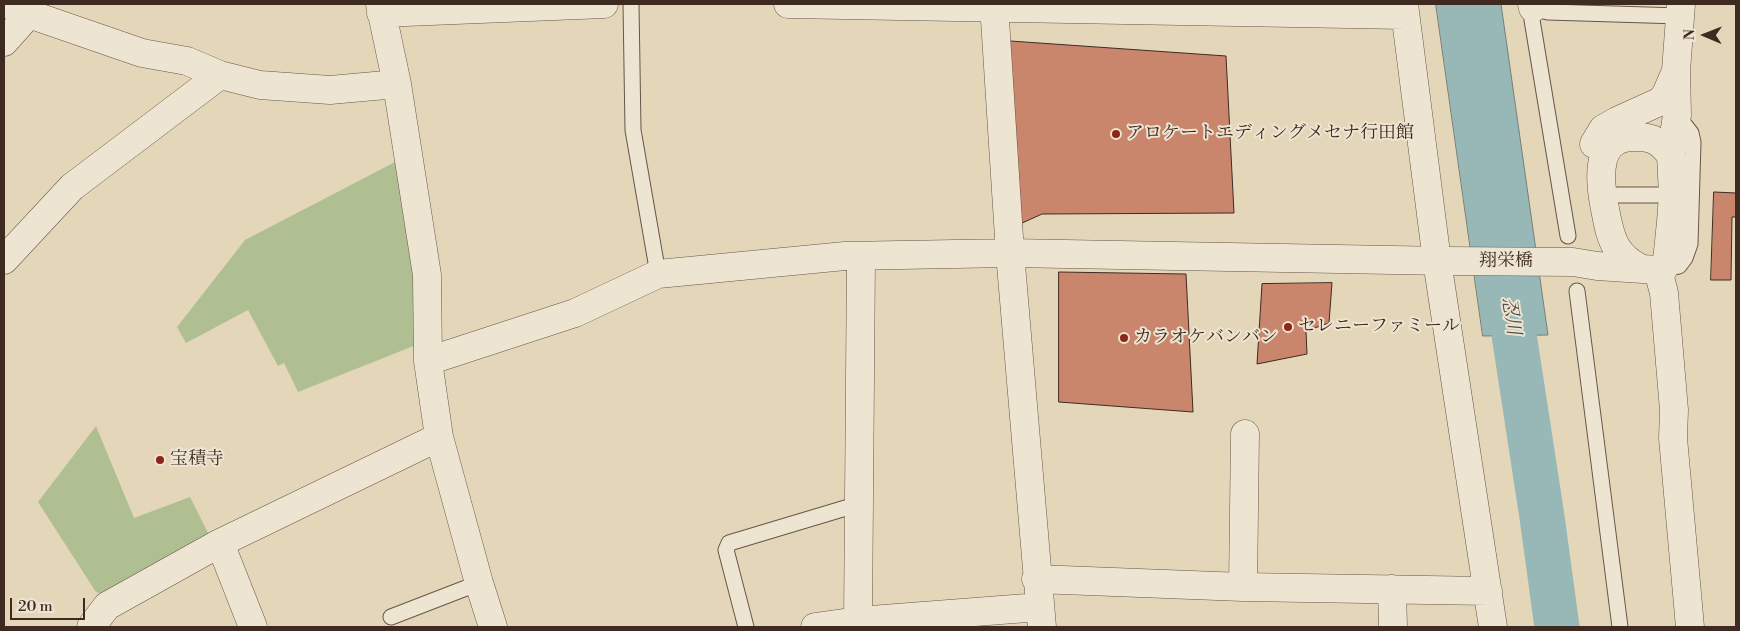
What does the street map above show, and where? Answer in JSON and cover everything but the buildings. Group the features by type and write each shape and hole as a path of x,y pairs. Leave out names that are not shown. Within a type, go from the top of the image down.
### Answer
{"street":[{"path":"493,627 439,437 428,361 427,275 397,84 381,8 604,4"},
{"path":"788,4 1404,9 1442,261 1493,627"},
{"path":"815,627 858,621 1041,617 1036,579 1010,253 994,6"},
{"path":"4,42 23,7 142,53 187,61 220,75 260,85 330,90 397,84"},
{"path":"1676,71 1661,101 1604,129 1594,142 1592,162 1616,246 1628,261 1654,269 1667,261 1682,195 1671,155 1678,115 1676,71 1680,10"},
{"path":"4,260 72,187 220,75"},
{"path":"1568,253 1590,250 1600,241 1603,198 1602,166 1606,152 1611,145 1618,139 1643,137 1659,142 1671,155"},
{"name":"翔栄橋","path":"658,274 861,256 1010,253 1442,261 1568,253 1597,266 1654,269"},
{"path":"858,621 861,256"},
{"path":"1654,269 1664,293 1674,410 1673,438 1690,627"},
{"path":"428,361 575,313 658,274"},
{"path":"1243,587 1245,434"},
{"path":"91,627 107,606 220,543 439,437"},
{"path":"220,543 253,627"},
{"path":"1036,579 1243,587 1488,591"},
{"path":"1392,589 1393,627"}],"lane":[{"path":"631,4 633,130 658,274"},
{"path":"1568,253 1532,20 1532,6 1548,12 1680,10"},
{"path":"1603,198 1682,195 1693,142 1691,133 1678,115"},
{"path":"1577,291 1620,627"},
{"path":"746,627 726,550 729,543 859,504"},
{"path":"391,617 479,583"}],"green space":[{"path":"397,161 416,257 416,345 298,392 284,363 278,366 248,310 186,343 177,327 245,240"},
{"path":"96,426 134,518 190,497 209,535 105,595 96,592 38,502"}],"water":[{"path":"1436,4 1501,4 1548,335 1483,336"}],"waterway":[{"name":"忍川","path":"1505,276 1557,627"}],"place":[{"name":"アロケートエディングメセナ行田館","path":"1116,134"},
{"name":"セレニーファミール","path":"1288,327"},
{"name":"カラオケバンバン","path":"1124,338"},
{"name":"宝積寺","path":"160,460"}]}
